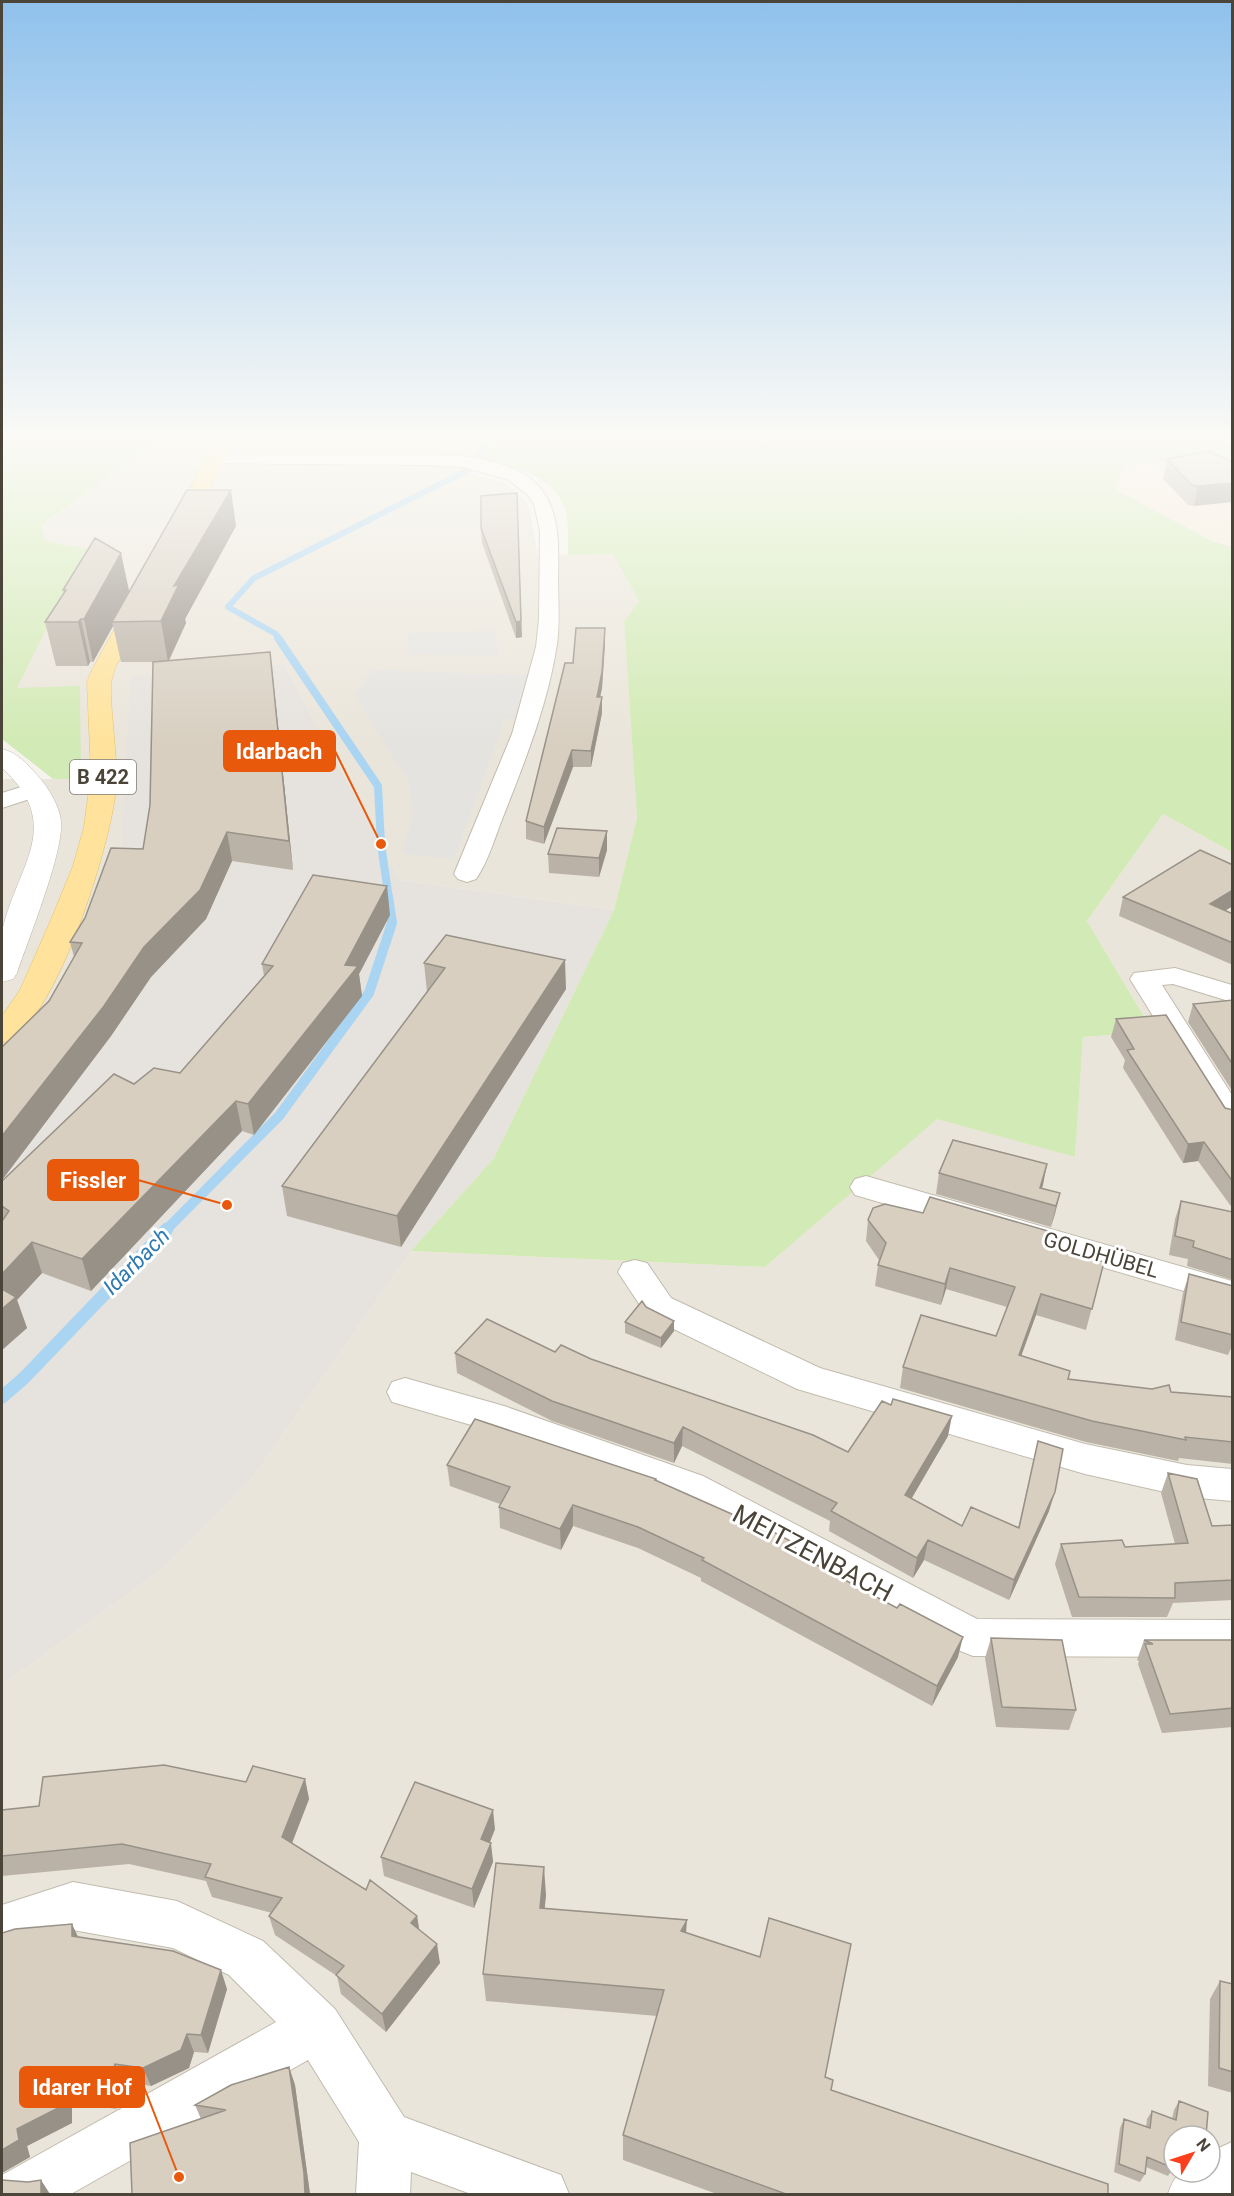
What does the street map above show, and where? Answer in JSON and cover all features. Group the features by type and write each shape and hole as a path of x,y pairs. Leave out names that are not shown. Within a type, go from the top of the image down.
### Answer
{"main road":[{"path":"169,548 174,537"},
{"name":"B 422","path":"2,1033 15,1020 34,994 73,907 87,865 100,818 103,785 99,682 104,668 147,588"}],"street":[{"path":"467,874 532,704 546,645 549,537"},
{"path":"2,756 24,776 34,790 42,803 48,823 42,853 23,915 2,973"},
{"path":"2,801 34,790"},
{"path":"1233,994 1175,976 1144,979 1233,1118"},
{"name":"GOLDHÜBEL","path":"866,1187 1233,1293"},
{"path":"635,1272 659,1307 810,1379 1085,1460 1187,1481 1233,1485"},
{"name":"MEITZENBACH","path":"405,1392 491,1416 689,1486 973,1637 1233,1638"},
{"path":"2,1929 72,1906 177,1925 246,1958 317,2027 386,2137 383,2194"},
{"path":"20,2194 317,2027"},
{"path":"386,2137 542,2194"},
{"path":"1195,2194 1233,2169"}],"shaded area":[{"path":"43,537 535,537 538,555 613,554 639,601 624,621 637,818 614,910 400,880 284,664 130,677 122,863 102,918 2,1076 2,779 81,779 17,688 85,549 44,541"},
{"path":"1206,537 1232,537 1232,547"},
{"path":"496,631 498,656 408,654 408,633"},
{"path":"284,664 400,880 614,910 494,1158 411,1251 253,1477 166,1566 2,1685 2,1076 25,1053 121,863 130,676"},
{"path":"372,670 527,675 515,719 505,718 454,859 402,854 413,814 409,782 354,695"},
{"path":"1163,814 1232,852 1232,2194 2,2194 2,1685 166,1566 253,1477 411,1251 765,1267 937,1118 1075,1157 1083,1037 1153,1032 1087,921"}],"green space":[{"path":"2,537 44,537 45,541 86,549 17,688 80,686 81,779 53,779 2,739"},
{"path":"568,537 1205,537 1232,547 1232,852 1163,814 1087,921 1153,1032 1083,1037 1075,1157 937,1119 765,1267 411,1251 494,1158 614,910 637,818 624,621 639,601 613,554 568,555"}],"building":[{"path":"160,537 203,537 174,586 179,584 161,621 112,622"},
{"path":"485,537 518,537 521,621 516,622"},
{"path":"95,538 121,553 84,619 78,622 45,622 66,590 63,590"},
{"path":"576,628 605,628 602,672 597,697 602,697 591,751 572,750 544,827 526,821 565,663 573,663"},
{"path":"270,652 289,841 227,832 200,890 144,947 104,1006 2,1136 2,1047 49,1001 82,943 70,942 85,918 111,848 143,849 150,805 153,662"},
{"path":"557,828 607,831 599,858 548,854"},
{"path":"1200,850 1233,865 1233,890 1210,904 1233,914 1233,943 1123,897"},
{"path":"313,875 387,886 345,965 358,966 248,1104 236,1101 82,1259 32,1242 2,1274 2,1221 9,1211 2,1206 2,1181 114,1074 134,1084 154,1068 180,1073 273,966 262,964"},
{"path":"446,935 565,960 397,1216 282,1186 445,968 424,963"},
{"path":"1233,1000 1233,1065 1193,1004"},
{"path":"1166,1015 1225,1108 1233,1110 1233,1182 1204,1142 1188,1144 1127,1050 1134,1049 1116,1019"},
{"path":"953,1140 1047,1164 1040,1188 1060,1193 1056,1206 939,1173"},
{"path":"930,1197 1048,1231 1043,1245 1104,1262 1092,1309 1041,1294 1019,1355 1070,1371 1068,1379 1152,1389 1169,1385 1171,1392 1233,1397 1233,1442 1185,1437 1186,1440 1092,1421 903,1367 921,1315 996,1336 1015,1287 950,1268 945,1284 878,1265 886,1243 868,1220 873,1208 885,1204 923,1213"},
{"path":"1181,1201 1233,1212 1233,1260 1193,1247 1194,1241 1175,1236"},
{"path":"1189,1274 1233,1286 1233,1335 1181,1322"},
{"path":"2,1289 16,1297 2,1309"},
{"path":"642,1301 646,1307 674,1321 661,1338 625,1322"},
{"path":"487,1319 555,1352 561,1345 591,1359 813,1435 848,1452 882,1401 891,1405 893,1399 952,1416 905,1495 962,1526 971,1507 1019,1528 1038,1441 1063,1449 1055,1492 1014,1580 928,1540 917,1558 831,1511 837,1503 683,1427 674,1443 552,1401 455,1353"},
{"path":"475,1419 656,1479 734,1515 736,1512 796,1544 791,1551 897,1608 900,1604 963,1637 937,1686 702,1560 704,1558 638,1527 573,1505 560,1529 499,1507 510,1487 447,1465"},
{"path":"1168,1473 1197,1479 1212,1526 1233,1525 1233,1580 1175,1583 1175,1598 1079,1597 1061,1544 1122,1540 1125,1547 1188,1543"},
{"path":"991,1638 1062,1640 1076,1710 1002,1707"},
{"path":"1144,1640 1233,1640 1233,1708 1170,1714 1145,1644 1153,1644"},
{"path":"164,1765 246,1782 253,1766 305,1779 282,1837 366,1890 370,1880 417,1916 411,1923 437,1944 382,2014 336,1975 344,1966 269,1916 282,1898 205,1877 211,1864 122,1844 2,1856 2,1810 39,1806 43,1777"},
{"path":"415,1782 493,1810 481,1839 491,1843 472,1889 381,1857"},
{"path":"496,1863 544,1867 540,1908 687,1920 681,1931 760,1957 769,1918 851,1944 825,2077 833,2080 831,2090 1108,2184 1108,2194 786,2194 623,2135 664,1990 483,1974"},
{"path":"72,1924 72,1936 173,1951 221,1970 201,2035 187,2034 181,2050 143,2068 115,2064 107,2092 62,2085 62,2106 17,2129 19,2140 2,2150 2,1933 15,1929"},
{"path":"1220,1981 1233,1984 1233,2072 1219,2068"},
{"path":"289,2067 305,2194 132,2194 130,2143 226,2110 195,2105 231,2085"},
{"path":"1179,2101 1208,2112 1207,2124 1162,2124 1162,2163 1147,2157 1145,2174 1119,2164 1124,2119 1150,2128 1152,2111 1176,2120"},
{"path":"2,2180 28,2182 41,2180 41,2194 2,2194"}],"waterway":[{"name":"Idarbach","path":"279,639 276,634 228,607 254,578 334,537"},
{"name":"Idarbach","path":"278,638 378,786 381,844 389,899"},
{"name":"Idarbach","path":"165,1231 279,1116 369,993 392,923 388,897"},
{"name":"Idarbach","path":"2,1397 24,1378 167,1229"}],"place":[{"name":"Idarbach","path":"381,844"},
{"name":"Fissler","path":"227,1205"},
{"name":"Idarer Hof","path":"179,2177"}]}
